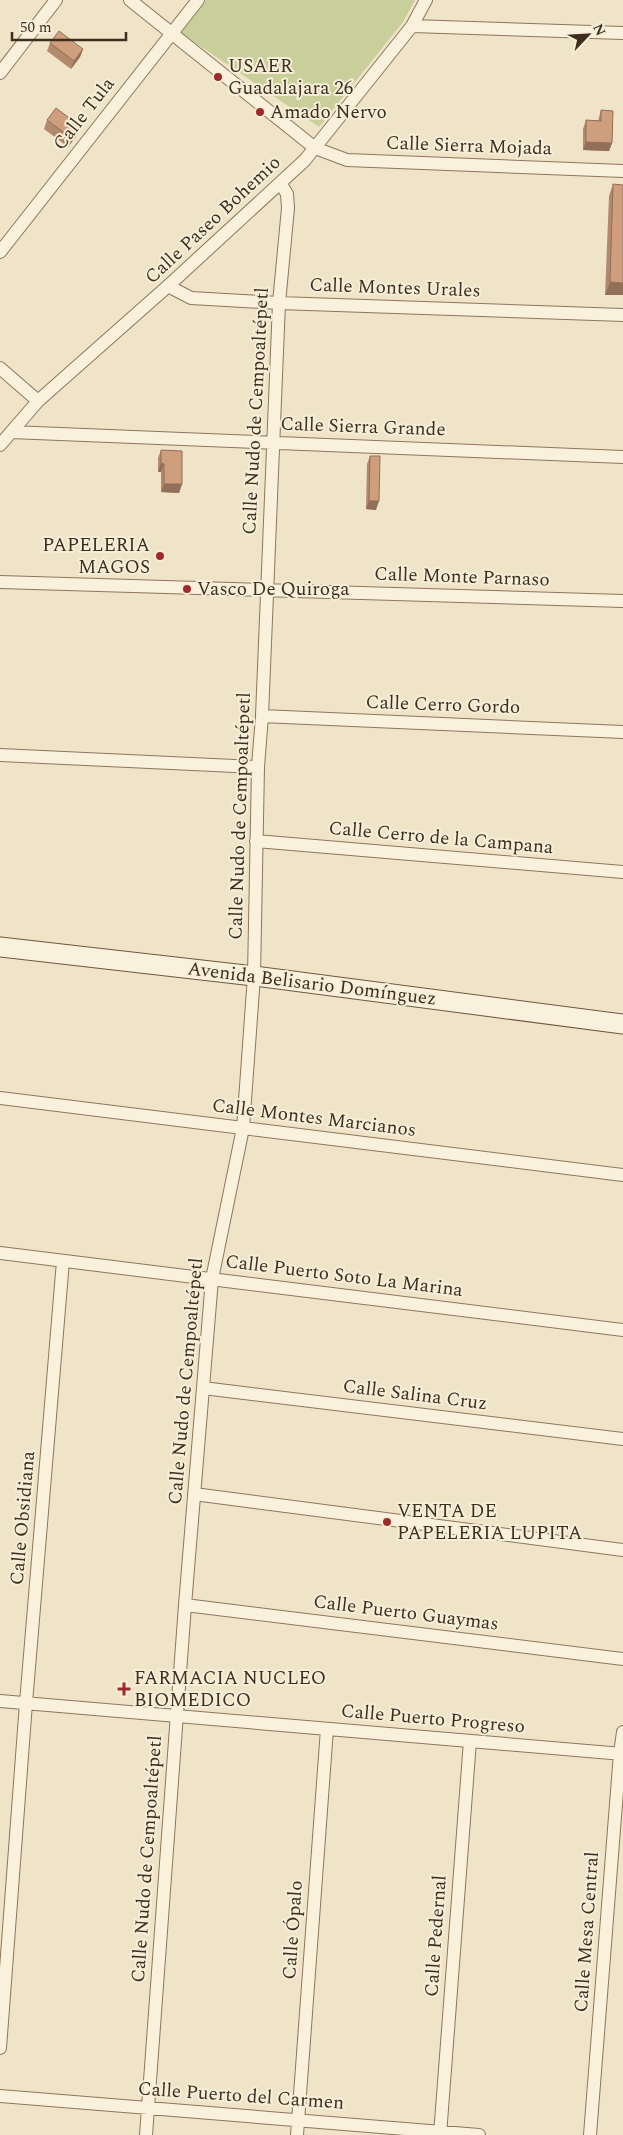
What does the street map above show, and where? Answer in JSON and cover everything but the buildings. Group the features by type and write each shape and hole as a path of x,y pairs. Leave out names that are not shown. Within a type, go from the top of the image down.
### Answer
{"main road":[{"name":"Avenida Belisario Domínguez","path":"0,947 254,976 623,1024"}],"street":[{"path":"0,73 56,0"},
{"name":"Calle Sierra Mojada","path":"130,0 315,148 347,160 623,171"},
{"name":"Calle Tula","path":"0,252 198,0"},
{"name":"Calle Paseo Bohemio","path":"0,445 38,401 280,184 315,148 412,26 426,0"},
{"path":"412,26 623,33"},
{"name":"Calle Nudo de Cempoaltépetl","path":"146,2135 185,1605 212,1279 243,1128 254,976 258,767 262,716 279,303 288,208 287,194 280,184"},
{"name":"Calle Montes Urales","path":"168,286 191,298 279,303 623,315"},
{"path":"0,368 38,401"},
{"name":"Calle Sierra Grande","path":"11,432 623,457"},
{"name":"Calle Monte Parnaso","path":"0,582 623,601"},
{"name":"Calle Cerro Gordo","path":"262,716 623,732"},
{"path":"0,755 258,767"},
{"name":"Calle Cerro de la Campana","path":"256,841 623,872"},
{"name":"Calle Montes Marcianos","path":"0,1098 623,1174"},
{"name":"Calle Puerto Soto La Marina","path":"0,1253 623,1330"},
{"name":"Calle Obsidiana","path":"0,2048 26,1703 63,1261"},
{"name":"Calle Salina Cruz","path":"203,1388 623,1439"},
{"path":"194,1494 623,1550"},
{"name":"Calle Puerto Guaymas","path":"185,1605 623,1659"},
{"name":"Calle Puerto Progreso","path":"0,1701 621,1754"},
{"name":"Calle Ópalo","path":"297,2135 327,1729"},
{"name":"Calle Mesa Central","path":"590,2135 623,1732"},
{"name":"Calle Pedernal","path":"440,2133 470,1741"},
{"name":"Calle Puerto del Carmen","path":"0,2096 480,2135"}],"green space":[{"path":"206,0 415,0 403,22 319,127 181,33"}],"place":[{"name":"USAER Guadalajara 26","path":"218,77"},
{"name":"Amado Nervo","path":"260,112"},
{"name":"PAPELERIA MAGOS","path":"160,556"},
{"name":"Vasco De Quiroga","path":"187,589"},
{"name":"VENTA DE PAPELERIA LUPITA","path":"387,1522"},
{"name":"FARMACIA NUCLEO BIOMEDICO","path":"124,1689"}]}
